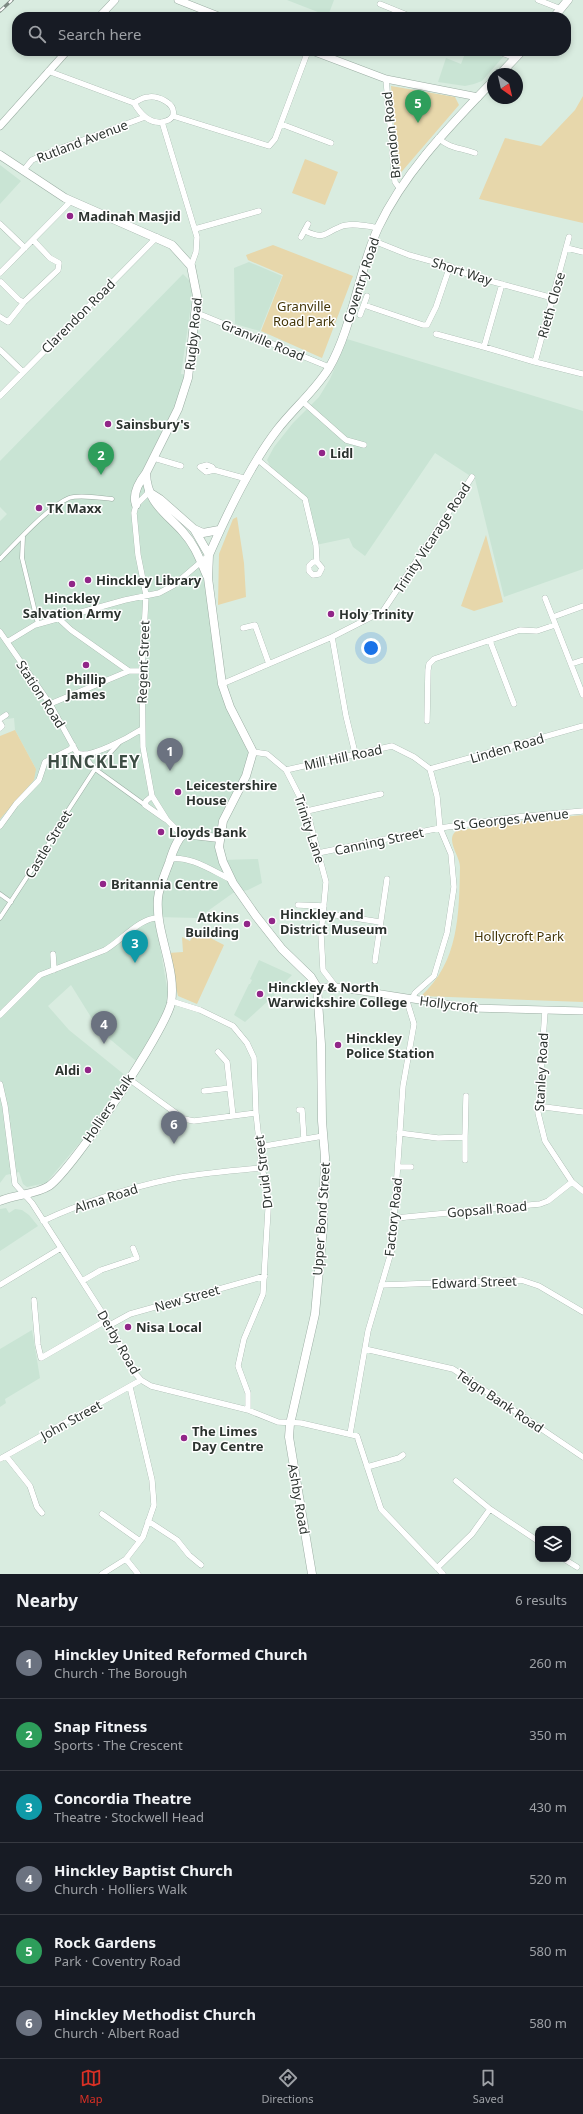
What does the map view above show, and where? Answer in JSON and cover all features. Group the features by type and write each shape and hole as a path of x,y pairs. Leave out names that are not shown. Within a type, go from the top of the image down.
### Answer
{"main road":[{"path":"558,12 568,0"},
{"path":"506,68 515,58"},
{"name":"Coventry Road","path":"209,555 219,530 257,459 276,431 316,386 329,367 346,325 378,228 400,189 438,138 487,87"},
{"name":"Rugby Road","path":"0,155 71,201 157,237 180,251 191,266 198,296 188,378 178,409 154,458 138,486 134,497 136,505"},
{"path":"146,473 149,492 154,502 184,532 194,546 208,578"},
{"path":"149,492 162,500 194,529 209,555 208,578 222,684 230,707 253,752 246,776 222,822 219,838 223,862 232,880 265,928 285,952 311,978 316,987"},
{"path":"194,529 203,533 219,530"},
{"path":"171,1001 171,986 159,918 158,897 170,859 182,835 187,834 219,838"},
{"name":"Upper Bond Street","path":"290,1424 314,1314 325,1184 321,1044 316,987"},
{"name":"Holliers Walk","path":"0,1201 44,1189 57,1179 88,1139 129,1079 169,1010 171,1001"},
{"name":"Ashby Road","path":"290,1424 291,1454 312,1574"}],"street":[{"path":"104,12 115,0"},
{"path":"178,0 208,12"},
{"path":"538,0 561,9"},
{"path":"380,4 400,12"},
{"path":"0,126 62,56"},
{"path":"173,116 269,146 275,139 306,56"},
{"path":"325,56 386,79 478,97"},
{"path":"510,56 515,58"},
{"path":"48,71 134,103 145,117 150,120 162,122 173,116"},
{"name":"Brandon Road","path":"386,79 395,182 400,189"},
{"path":"134,103 148,97 157,98 169,104 173,110 173,116"},
{"name":"Rutland Avenue","path":"23,171 32,160 145,117"},
{"path":"162,122 195,229 198,244 191,266"},
{"path":"280,124 331,143"},
{"path":"438,138 448,146 462,148 475,153"},
{"path":"0,273 71,201"},
{"path":"195,229 259,211"},
{"path":"0,223 25,248"},
{"path":"301,237 308,224"},
{"path":"305,231 317,236 326,235 341,226 366,226 378,228"},
{"name":"Clarendon Road","path":"0,396 157,237"},
{"name":"Rieth Close","path":"535,362 569,237"},
{"path":"0,317 8,322 24,302 44,285 60,267 57,260 50,258 32,240"},
{"name":"Short Way","path":"374,240 410,255 450,266 472,276 553,298"},
{"path":"567,248 583,252"},
{"path":"364,305 423,325 427,325 436,308 450,266"},
{"path":"484,347 502,284"},
{"path":"2,285 19,300 24,302"},
{"path":"360,315 367,296"},
{"name":"Granville Road","path":"197,313 329,367"},
{"path":"436,334 583,374"},
{"path":"0,350 23,372"},
{"path":"302,401 346,440 363,444"},
{"path":"154,458 181,466"},
{"path":"257,459 305,499 316,545 317,562"},
{"path":"214,470 247,479"},
{"name":"Trinity Vicarage Road","path":"222,684 332,637 383,611 472,477"},
{"path":"136,505 149,492"},
{"path":"0,559 50,511 70,497 97,497 112,499"},
{"name":"Rugby Road","path":"136,505 134,513 138,555 146,595"},
{"path":"23,537 22,558 38,624"},
{"name":"Coventry Road","path":"6,642 38,624 146,595 159,593 174,584 202,563 209,555"},
{"name":"Regent Street","path":"146,595 142,671 142,729 144,759 152,796 167,820"},
{"path":"545,598 583,695"},
{"path":"553,617 583,606"},
{"path":"58,618 71,630 129,671"},
{"path":"243,628 255,625 269,664"},
{"path":"427,721 429,664 434,659 520,630 537,631 556,625"},
{"name":"Station Road","path":"0,632 50,704 77,752 83,754"},
{"path":"332,637 346,716 355,753"},
{"path":"490,641 514,704"},
{"path":"571,664 583,660"},
{"path":"50,704 129,671 142,671"},
{"path":"0,719 6,715"},
{"path":"0,723 2,726 0,728"},
{"name":"Linden Road","path":"430,769 583,726"},
{"path":"142,729 121,741 83,754 96,769 159,817 167,820 182,835"},
{"name":"Castle Street","path":"0,918 48,845 66,812 96,769 121,741"},
{"path":"0,826 16,804 39,780 45,762 71,749 73,745"},
{"name":"Mill Hill Road","path":"286,770 355,753 375,751 392,746 414,757 430,769"},
{"name":"Trinity Lane","path":"253,752 267,754 286,770 307,811 326,882 321,934 323,970 336,986"},
{"path":"409,999 434,976 447,933 454,887 451,854 440,828 436,796 430,769"},
{"path":"307,811 381,794"},
{"path":"145,805 146,801 152,796"},
{"name":"St Georges Avenue","path":"440,828 517,817 583,811"},
{"name":"Canning Street","path":"318,853 440,828"},
{"path":"170,859 180,857 232,880"},
{"path":"375,961 386,879"},
{"path":"0,894 11,902"},
{"path":"298,905 324,906"},
{"path":"323,913 380,922"},
{"path":"0,1014 40,975 105,950 114,945 135,927 155,918 159,918"},
{"path":"54,954 54,970"},
{"name":"Hollycroft","path":"316,987 336,986 471,1008 583,1011"},
{"name":"Factory Road","path":"350,1434 355,1417 365,1349 381,1285 392,1249 396,1218 399,1134 404,1075 414,1024 409,999"},
{"name":"Druid Street","path":"171,1001 188,1005 221,1019 233,1026 247,1043 254,1058 259,1146 268,1194 265,1276 262,1300 244,1339 238,1366 248,1393 248,1410"},
{"name":"Stanley Road","path":"545,1011 537,1106 545,1141 572,1182 583,1191"},
{"path":"218,1052 227,1062 233,1116"},
{"path":"129,1079 184,1118 194,1121 256,1113"},
{"name":"Derby Road","path":"0,1084 5,1106 14,1180 23,1194 32,1203 82,1281 108,1322 134,1372 141,1380 151,1386 248,1410 278,1422 290,1424 301,1423 350,1434"},
{"path":"204,1091 230,1088"},
{"path":"464,1160 466,1096"},
{"path":"537,1106 583,1112"},
{"path":"299,1110 302,1110 304,1139"},
{"path":"399,1134 438,1138 465,1137"},
{"path":"259,1146 323,1136"},
{"path":"398,1166 411,1167"},
{"name":"Alma Road","path":"43,1221 56,1215 135,1188 171,1179 262,1168"},
{"name":"Gopsall Road","path":"396,1218 540,1204 548,1201 572,1182"},
{"path":"0,1285 61,1248"},
{"path":"82,1281 101,1270 136,1258 133,1248"},
{"name":"New Street","path":"34,1300 38,1345 41,1358 108,1322 130,1314 265,1276"},
{"name":"Edward Street","path":"381,1285 521,1280 539,1286 583,1312"},
{"name":"Teign Bank Road","path":"365,1349 453,1369 583,1457"},
{"name":"John Street","path":"0,1459 141,1380"},
{"path":"102,1574 126,1559 140,1541 154,1505 152,1480 130,1387"},
{"path":"350,1434 358,1438 381,1509 444,1574"},
{"path":"367,1467 399,1458 403,1455"},
{"path":"6,1456 30,1486 37,1507 42,1513"},
{"path":"456,1481 490,1509 535,1539"},
{"path":"437,1568 472,1534 490,1509"},
{"path":"102,1514 140,1541"},
{"path":"148,1521 178,1540 189,1555 201,1565"},
{"path":"126,1559 138,1574"},
{"path":"568,1562 577,1568"}],"shaded area":[{"path":"287,0 334,0 330,12 318,12"},
{"path":"464,56 503,57 493,68 487,68 487,75 482,81 465,86 438,82 446,58 461,64"},
{"path":"0,165 21,181 0,204"},
{"path":"249,262 282,276 260,331 235,324 234,268"},
{"path":"183,274 189,280 192,292 181,374 188,375 188,378 149,467 149,492 202,563 222,684 253,752 223,821 222,860 258,859 262,883 248,890 233,893 198,918 155,917 169,1000 154,1031 136,1061 99,1030 71,985 48,1006 69,1030 126,1076 115,1101 46,1183 27,1187 23,1184 19,1172 6,1175 0,1183 0,819 36,769 15,730 14,718 0,720 0,521 7,514 0,507 0,461"},
{"path":"347,339 583,411 583,569 504,597 475,479 435,453 365,556 353,547 349,538 316,545 307,504 273,471 267,460 274,447 293,423 319,397 330,379"},
{"name":"Hinckley & North Warwickshire College","path":"259,960 292,975 281,986 282,988 245,1022 234,1015 252,980 250,979"},
{"path":"6,1208 9,1213 15,1209 22,1210 29,1215 38,1226 0,1251 0,1209"},
{"path":"32,1330 40,1378 5,1399 6,1403 0,1407 0,1349"}],"green space":[{"path":"391,86 455,97 459,105 398,176"},
{"path":"583,96 583,223 479,199 505,138 541,146 575,110"},
{"path":"305,159 338,172 325,205 292,193"},
{"name":"Granville Road Park","path":"273,245 353,276 322,358 261,331 283,275 248,260 246,255"},
{"path":"237,517 244,563 246,597 218,605 219,554 233,519"},
{"path":"486,535 503,602 474,611 461,606"},
{"path":"15,730 36,769 34,780 0,819 0,736"},
{"name":"Hollycroft Park","path":"583,815 583,1002 421,996 434,983 443,968 450,953 454,936 459,902 460,867 452,843 453,835 456,831 497,824"},
{"path":"195,930 224,945 197,1004 178,996 168,953 183,952 182,937 190,941"}],"railway":[{"path":"0,11 12,0"}],"place":[{"name":"Rock Gardens","path":"418,123"},
{"name":"Madinah Masjid","path":"70,216"},
{"name":"Sainsbury's","path":"108,424"},
{"name":"Lidl","path":"322,453"},
{"name":"Snap Fitness","path":"101,475"},
{"name":"TK Maxx","path":"39,508"},
{"name":"Hinckley Library","path":"88,580"},
{"name":"Hinckley Salvation Army","path":"72,584"},
{"name":"Holy Trinity","path":"331,614"},
{"name":"Phillip James","path":"86,665"},
{"name":"Hinckley United Reformed Church","path":"170,771"},
{"name":"Leicestershire House","path":"178,792"},
{"name":"Lloyds Bank","path":"161,832"},
{"name":"Britannia Centre","path":"103,884"},
{"name":"Hinckley and District Museum","path":"272,921"},
{"name":"Atkins Building","path":"247,924"},
{"name":"Concordia Theatre","path":"135,963"},
{"name":"Hinckley & North Warwickshire College","path":"260,994"},
{"name":"Hinckley Baptist Church","path":"104,1044"},
{"name":"Hinckley Police Station","path":"338,1045"},
{"name":"Aldi","path":"88,1070"},
{"name":"Hinckley Methodist Church","path":"174,1144"},
{"name":"Nisa Local","path":"128,1327"},
{"name":"The Limes Day Centre","path":"184,1438"}],"district":[{"name":"HINCKLEY","path":"94,762"}]}
